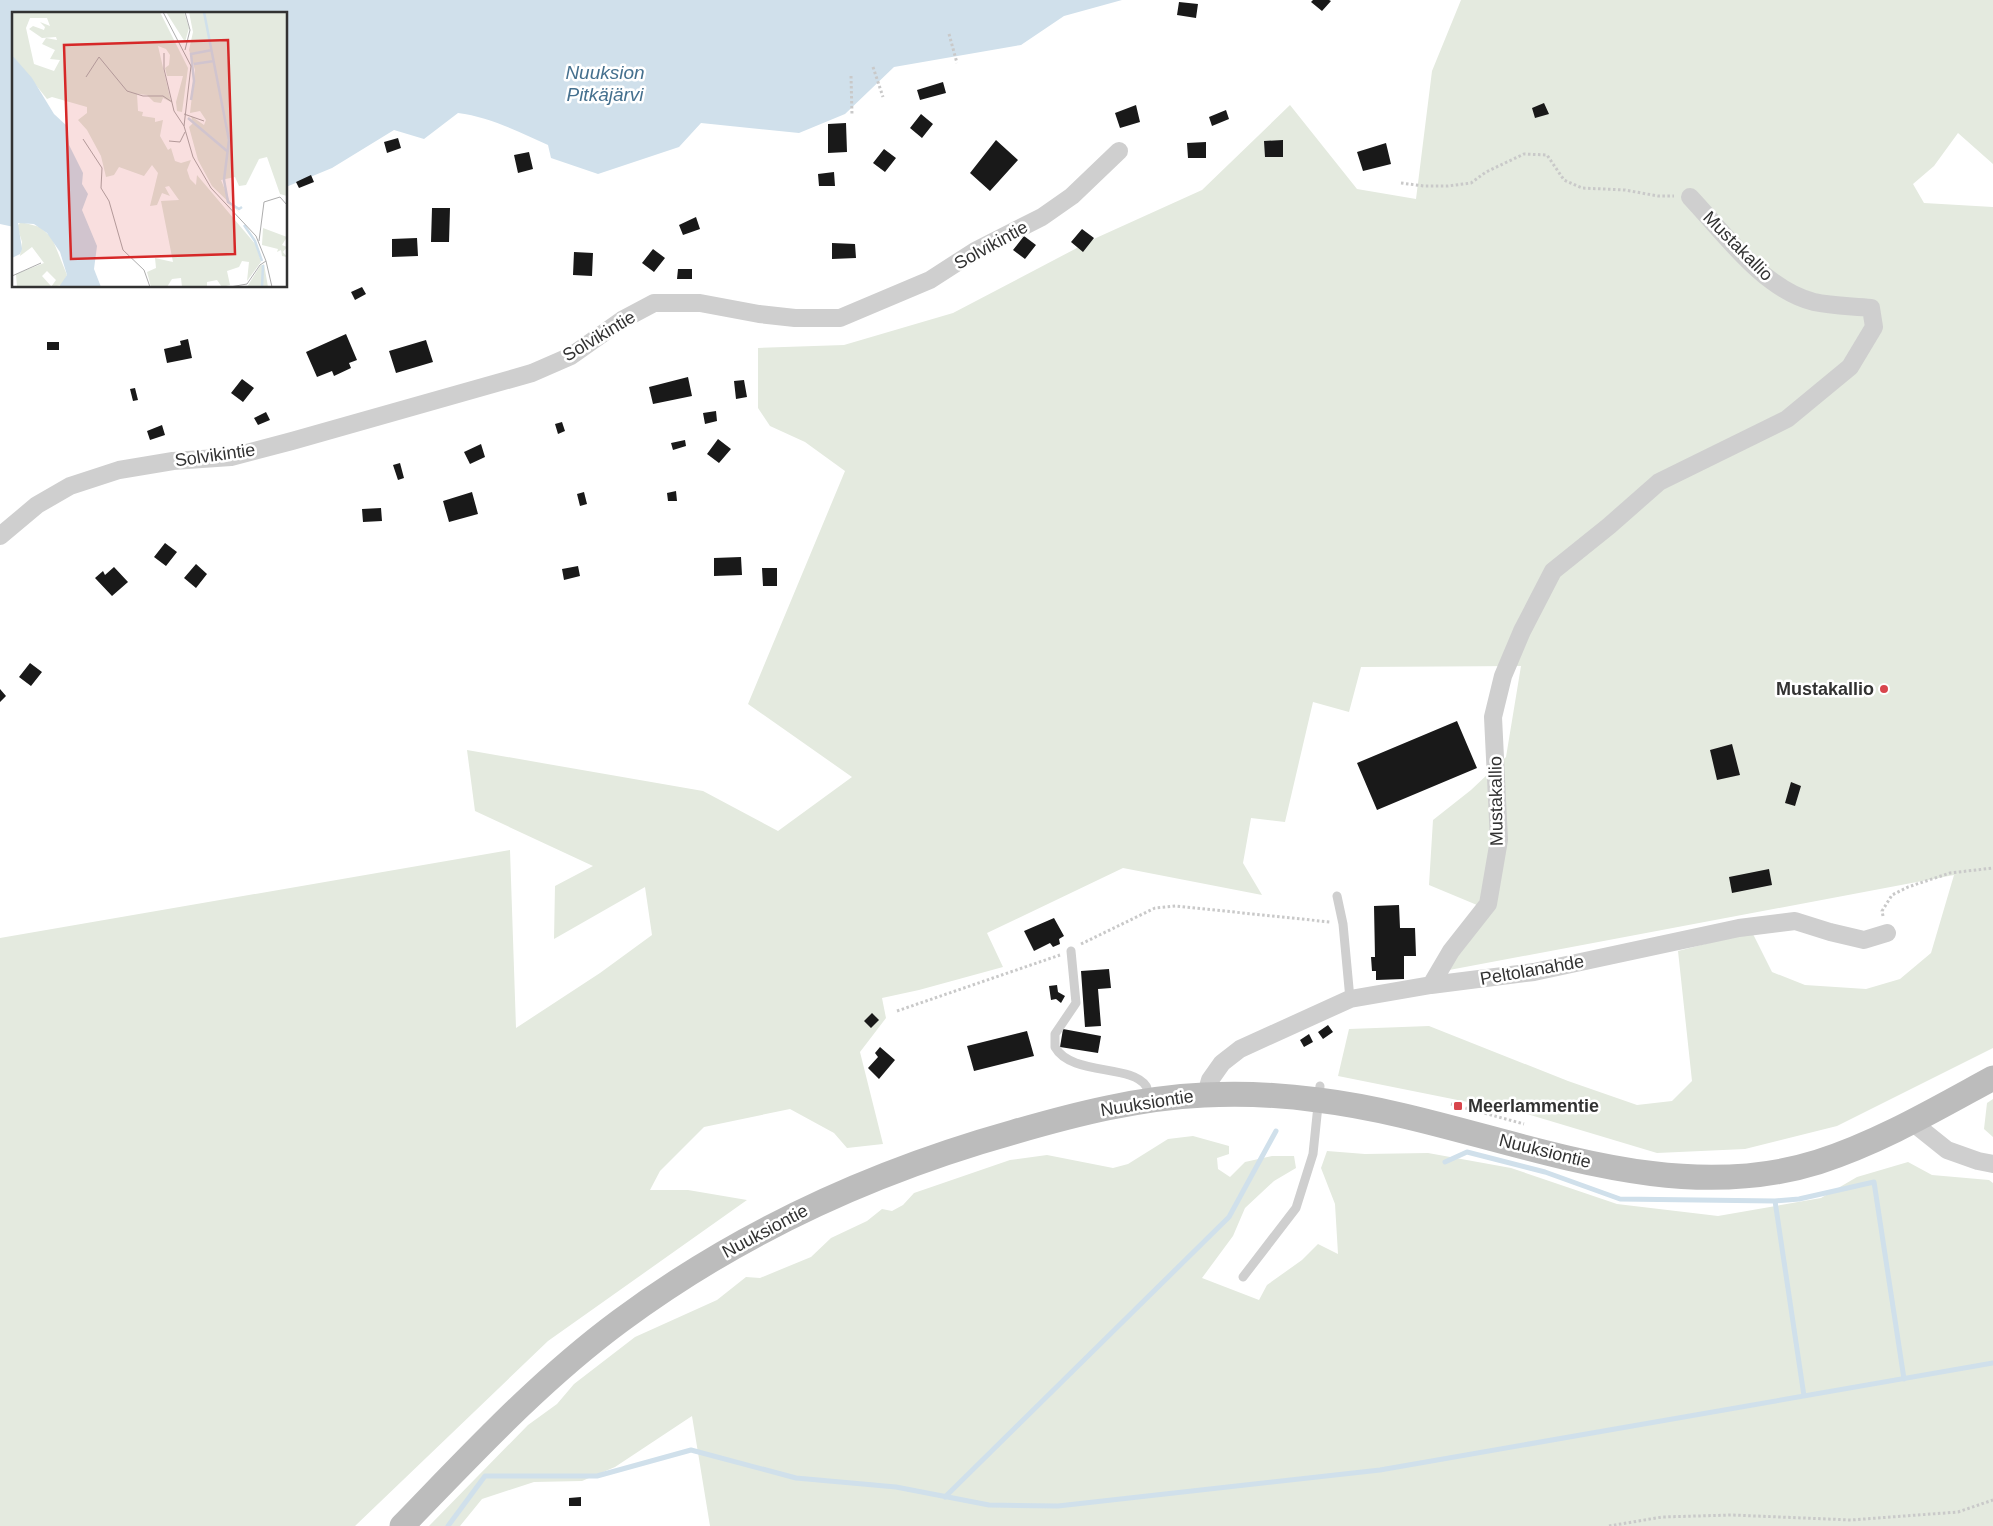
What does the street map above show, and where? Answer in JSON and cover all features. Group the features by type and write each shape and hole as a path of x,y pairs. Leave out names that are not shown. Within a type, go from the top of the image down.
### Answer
{"street":[{"name":"Solvikintie","path":"0,536 36,505 70,486 119,470 173,461 231,457 292,442 532,373 571,356 622,320 654,303 700,303 759,314 795,318 840,318 930,280 974,252 1042,217 1072,196 1119,151"},
{"name":"Mustakallio","path":"1431,985 1451,951 1488,904 1499,840 1493,717 1507,667 1522,631 1552,570 1609,526 1659,482 1787,419 1850,367 1874,327 1871,308 1815,302 1789,294 1764,276 1690,197"},
{"name":"Peltolanahde","path":"1206,1094 1210,1080 1222,1063 1240,1049 1350,999 1431,985 1534,972 1739,928 1795,921 1864,940 1887,933"},
{"name":"Nuuksiontie","path":"402,1526 501,1424 588,1345 620,1320 684,1276 750,1237 822,1201 916,1162 1042,1124 1150,1100 1206,1094 1269,1096 1320,1093 1366,1108 1414,1118 1612,1168 1677,1177 1717,1177 1760,1174 1815,1163 1866,1144 1912,1122 1993,1078"},
{"path":"1912,1122 1947,1150 1993,1164"}],"lane":[{"path":"1337,896 1343,924 1350,999"},
{"path":"1071,951 1076,1003 1056,1034 1055,1047 1063,1057 1086,1066 1124,1074 1140,1080 1146,1086 1150,1100"},
{"path":"1243,1277 1296,1208 1313,1154 1320,1093"}],"path":[{"path":"949,34 957,62"},
{"path":"873,67 883,97"},
{"path":"851,76 852,115"},
{"path":"1401,182 1424,186 1448,186 1471,183 1486,172 1524,154 1547,155 1564,180 1582,188 1625,190 1658,196 1690,197"},
{"path":"1887,933 1882,912 1892,896 1908,887 1950,873 1993,868"},
{"path":"898,1011 1071,951 1083,942 1155,908 1176,906 1343,924"},
{"path":"1445,1103 1532,1127"},
{"path":"1609,1526 1662,1517 1732,1515 1851,1520 1958,1512 1993,1500"}],"shaded area":[{"path":"1461,0 1993,0 1993,164 1958,133 1934,166 1913,184 1924,203 1993,207 1993,1048 1837,1126 1745,1149 1657,1153 1527,1114 1338,1076 1349,1029 1429,1026 1568,1081 1637,1105 1672,1101 1692,1081 1678,951 1752,932 1772,972 1805,985 1866,989 1900,979 1931,953 1954,875 1428,974 1477,905 1429,885 1433,820 1471,790 1506,757 1521,666 1361,667 1349,712 1313,702 1285,822 1251,818 1243,863 1262,895 1123,868 987,933 1003,967 882,998 886,1018 860,1052 883,1144 847,1148 834,1133 790,1109 704,1127 660,1171 650,1190 688,1190 747,1200 548,1341 355,1526 0,1526 0,938 510,850 516,1028 600,973 652,935 645,887 554,939 555,886 593,866 475,811 467,750 703,791 778,831 852,777 748,704 845,471 805,442 770,426 758,408 758,348 844,345 953,313 1096,238 1202,190 1290,105 1357,189 1416,199 1432,71"},
{"path":"1993,1099 1993,1137 1984,1129 1987,1103"},
{"path":"1193,1136 1229,1146 1229,1154 1217,1158 1218,1169 1230,1177 1245,1162 1272,1156 1294,1156 1296,1168 1274,1181 1245,1208 1233,1236 1202,1278 1259,1300 1267,1285 1302,1260 1318,1244 1338,1254 1335,1204 1321,1168 1327,1151 1365,1154 1428,1153 1511,1168 1617,1204 1718,1216 1821,1198 1857,1177 1908,1162 1932,1175 1989,1180 1993,1183 1993,1526 710,1526 692,1416 615,1467 582,1481 534,1482 482,1499 460,1526 429,1526 528,1425 557,1404 574,1384 635,1337 717,1300 746,1277 760,1278 811,1257 831,1238 867,1221 882,1209 892,1211 903,1205 914,1193 1010,1160 1047,1155 1113,1168 1128,1164 1168,1139"}],"water":[{"name":"Nuuksion Pitkäjärvi","path":"0,0 1122,0 1064,16 1021,45 894,67 845,114 799,133 701,123 679,147 598,174 551,158 548,145 515,130 493,121 458,113 424,139 394,130 332,168 288,186 288,12 12,12 12,227 0,224"}],"building":[{"path":"1313,0 1331,1 1322,11 1311,2"},
{"path":"1179,2 1198,4 1196,18 1177,15"},
{"path":"943,82 946,93 920,100 917,90"},
{"path":"1544,103 1549,114 1535,118 1532,108"},
{"path":"1136,105 1140,122 1120,128 1115,113"},
{"path":"1226,110 1229,119 1212,126 1209,117"},
{"path":"921,114 933,124 922,138 910,128"},
{"path":"846,123 847,152 828,153 828,124"},
{"path":"398,138 401,148 387,153 384,142"},
{"path":"996,140 1018,160 990,191 970,173"},
{"path":"1283,140 1283,157 1265,157 1264,141"},
{"path":"1206,142 1206,158 1188,158 1187,143"},
{"path":"1386,143 1391,164 1363,171 1357,152"},
{"path":"884,149 896,158 885,172 873,163"},
{"path":"529,152 533,169 518,173 514,155"},
{"path":"834,172 835,186 819,186 818,174"},
{"path":"311,175 314,182 299,188 296,182"},
{"path":"432,208 450,208 449,242 431,242"},
{"path":"696,217 700,229 683,235 679,225"},
{"path":"1082,229 1094,238 1083,252 1071,242"},
{"path":"1024,236 1036,245 1025,259 1013,250"},
{"path":"417,238 418,256 392,257 392,239"},
{"path":"832,243 855,244 856,258 832,259"},
{"path":"653,249 665,258 654,272 642,263"},
{"path":"574,252 593,253 592,276 573,275"},
{"path":"678,269 692,269 692,279 677,279"},
{"path":"362,287 366,294 355,300 351,292"},
{"path":"346,334 357,360 349,363 351,368 334,376 332,371 317,377 306,352"},
{"path":"188,339 192,358 167,363 164,349 181,345 180,341"},
{"path":"426,340 433,362 396,373 389,351"},
{"path":"47,342 59,342 59,350 47,350"},
{"path":"688,377 692,396 653,404 649,387"},
{"path":"242,379 254,388 243,402 231,393"},
{"path":"744,380 747,397 736,399 734,381"},
{"path":"135,388 138,400 133,401 130,389"},
{"path":"716,411 717,421 705,424 703,413"},
{"path":"266,412 270,420 258,425 254,418"},
{"path":"562,422 565,431 558,434 555,424"},
{"path":"162,425 165,435 150,440 147,431"},
{"path":"718,439 731,449 719,463 707,454"},
{"path":"685,440 686,446 673,450 671,443"},
{"path":"481,444 485,457 470,464 464,452"},
{"path":"400,463 404,478 398,480 393,465"},
{"path":"676,491 677,501 668,501 667,493"},
{"path":"472,492 478,514 449,522 443,501"},
{"path":"584,492 587,504 580,506 577,494"},
{"path":"381,508 382,521 363,522 362,509"},
{"path":"165,543 177,552 166,566 154,557"},
{"path":"741,557 742,575 714,576 714,558"},
{"path":"196,564 207,574 196,588 184,578"},
{"path":"578,566 580,576 564,580 562,569"},
{"path":"114,567 128,582 112,596 95,578 103,571 105,575"},
{"path":"762,568 777,568 777,586 763,586"},
{"path":"30,663 42,672 31,686 19,677"},
{"path":"0,689 6,696 0,702"},
{"path":"1457,721 1477,768 1377,810 1357,763"},
{"path":"1732,744 1740,775 1717,780 1710,750"},
{"path":"1791,782 1801,786 1795,806 1785,803"},
{"path":"1769,869 1772,885 1732,893 1729,877"},
{"path":"1399,905 1400,928 1415,928 1416,956 1404,956 1404,979 1376,980 1376,971 1372,971 1371,957 1375,957 1374,906"},
{"path":"1054,918 1064,936 1059,939 1060,944 1053,947 1050,943 1034,951 1024,931"},
{"path":"1109,969 1111,988 1098,989 1101,1026 1085,1027 1081,971"},
{"path":"1057,985 1058,992 1065,996 1061,1003 1056,999 1051,1000 1049,986"},
{"path":"872,1013 879,1020 871,1028 864,1021"},
{"path":"1328,1025 1333,1032 1323,1039 1318,1032"},
{"path":"1063,1029 1101,1036 1098,1053 1060,1047"},
{"path":"1027,1031 1034,1056 974,1071 967,1046"},
{"path":"1309,1034 1313,1042 1304,1047 1300,1040"},
{"path":"880,1047 895,1060 879,1079 868,1068 878,1057 875,1053"},
{"path":"581,1497 581,1506 569,1506 569,1498"}],"waterway":[{"path":"945,1497 1229,1217 1276,1131"},
{"path":"1445,1162 1467,1152 1545,1172 1620,1199 1775,1201 1799,1199 1874,1182 1904,1379"},
{"path":"1775,1201 1804,1396"},
{"path":"448,1526 485,1476 597,1476 691,1450 796,1478 896,1487 989,1505 1058,1506 1380,1470 1993,1363"}],"place":[{"name":"Mustakallio","path":"1884,689"},
{"name":"Meerlammentie","path":"1458,1106"}]}
